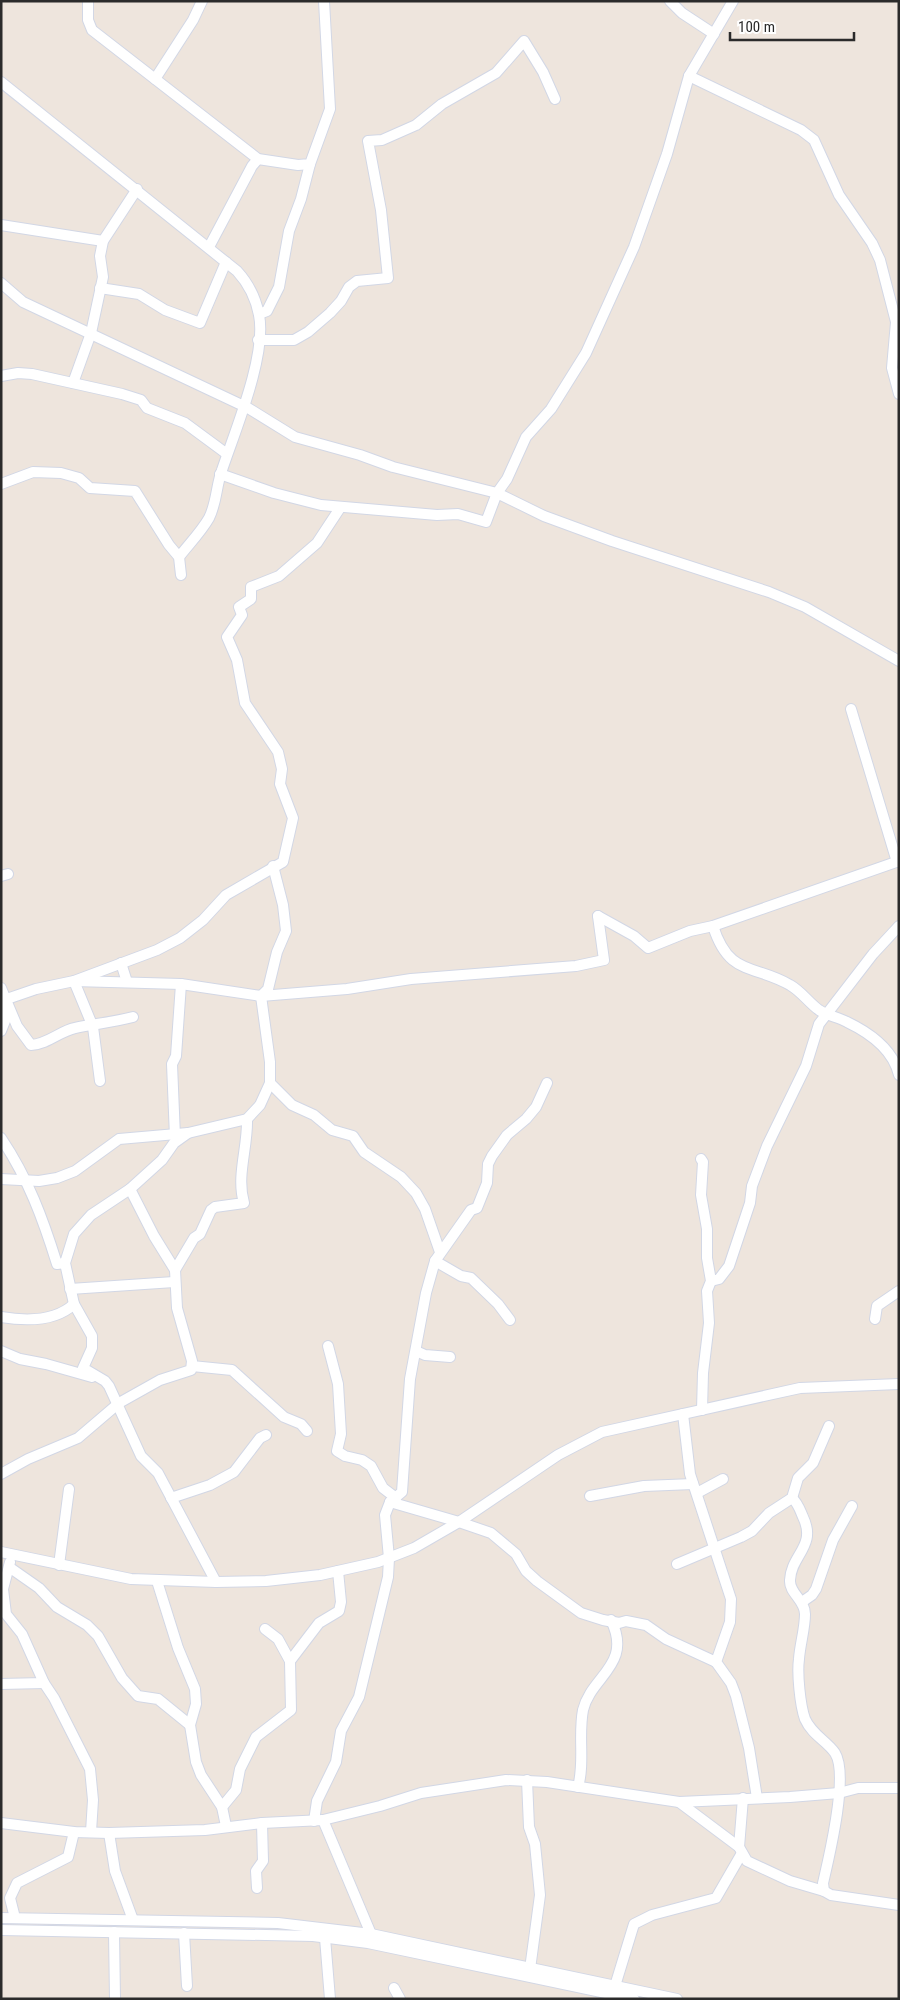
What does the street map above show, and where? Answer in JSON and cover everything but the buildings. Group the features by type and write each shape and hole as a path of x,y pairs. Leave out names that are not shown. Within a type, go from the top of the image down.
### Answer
{"street":[{"path":"88,1 88,20 92,30 258,160 298,165 310,164"},
{"path":"155,79 193,20 202,1"},
{"path":"259,314 267,311 279,287 289,231 330,109 324,1"},
{"path":"670,1 682,13 714,34"},
{"path":"220,474 274,493 340,508 437,515 458,514 486,522 497,493 507,479 526,438 551,409 581,361 608,305 634,247 667,154 689,76 734,1"},
{"path":"258,340 294,340 308,332 330,313 342,301 349,287 357,281 388,278 381,210 368,141 382,140 416,125 442,104 496,73 524,41 543,72 555,99"},
{"path":"689,76 801,130 814,140 839,195 872,243 880,260 896,322 892,368 899,394"},
{"path":"1,82 209,247 247,281 259,314 256,359 245,407 220,474 215,505 209,518 179,557"},
{"path":"209,247 252,166 258,160"},
{"path":"73,383 91,333 102,277 100,256 103,241 137,189"},
{"path":"1,225 103,241"},
{"path":"100,288 139,294 165,310 200,322 226,262"},
{"path":"1,283 23,302 245,407 295,437 360,455 393,467 471,484 497,493 544,516 770,592 805,606 899,661"},
{"path":"1,376 18,373 32,374 141,400 148,408 185,423 227,454"},
{"path":"1,484 32,472 61,473 80,478 90,488 135,491 169,545 179,557 181,575"},
{"path":"3,1000 74,981 157,950 180,938 203,920 226,895 273,866 283,862 291,831 291,810 280,784 282,769 278,752 245,703 237,660 227,637 242,615 238,607 251,599 250,587 279,576 317,543 340,508"},
{"path":"74,981 181,984 262,996 347,989 411,979 576,966 604,960 598,916 634,936 648,948 690,930 713,926 898,861 851,709"},
{"path":"1,1179 28,1181 57,1178 75,1171 119,1139 175,1138 188,1133 247,1119 260,1106 270,1083 270,1062 262,996 268,989 277,952 286,931 283,905 273,866"},
{"path":"713,926 718,941 732,961 743,968 791,985 820,1011 846,1021 878,1041 896,1062 899,1075"},
{"path":"711,1281 719,1279 730,1266 750,1203 752,1186 767,1146 806,1066 819,1024 828,1015 844,991 899,926"},
{"path":"121,963 127,982"},
{"path":"74,981 93,1027 100,1081"},
{"path":"181,984 176,1056 172,1064 175,1138 162,1160 130,1189 81,1224 74,1234 65,1263 74,1304 92,1336 92,1348 83,1368 105,1381 119,1403 141,1456 158,1474 216,1582"},
{"path":"1,988 7,1016 1,1031"},
{"path":"3,1000 21,1035 32,1045 41,1044 74,1028 93,1027 133,1017"},
{"path":"270,1083 292,1105 314,1115 332,1130 353,1136 364,1152 401,1177 416,1194 425,1209 437,1257 461,1276 471,1278 498,1304 510,1320"},
{"path":"371,1934 319,1821 317,1801 336,1762 340,1731 359,1697 384,1598 389,1558 385,1515 393,1500 402,1492 404,1479 404,1435 410,1379 437,1257 471,1210 477,1208 487,1183 488,1164 492,1156 507,1135 526,1119 536,1106 547,1083"},
{"path":"1,1474 28,1459 78,1438 119,1403 160,1380 191,1370 192,1366 181,1328 174,1282 175,1270 194,1238 200,1234 211,1210 215,1207 244,1203 240,1177 244,1165 247,1119"},
{"path":"1,1138 28,1181 57,1264 65,1263"},
{"path":"701,1158 703,1162 701,1195 707,1229 707,1258 711,1281 707,1292 709,1323 703,1372 702,1410"},
{"path":"130,1189 154,1236 175,1270"},
{"path":"70,1289 174,1282"},
{"path":"875,1319 877,1306 899,1291"},
{"path":"1,1316 46,1319 67,1311 74,1304"},
{"path":"328,1346 338,1384 341,1434 337,1451 345,1456 362,1460 371,1466 383,1488 393,1500 491,1533 504,1543 537,1581 581,1613 603,1620 646,1625 666,1639 716,1662 731,1683 736,1696 749,1748 757,1798"},
{"path":"1,1350 20,1359 98,1378"},
{"path":"416,1351 425,1355 450,1357"},
{"path":"192,1366 232,1370 284,1416 301,1424 307,1430"},
{"path":"1,1552 131,1579 216,1582 266,1581 338,1571 389,1558 414,1548 459,1522 580,1441 602,1432 800,1388 899,1384"},
{"path":"683,1414 686,1452 695,1488 716,1548 732,1607 730,1622 716,1662"},
{"path":"678,1564 752,1531 769,1513 792,1498 798,1478 813,1463 829,1426"},
{"path":"171,1498 210,1485 234,1472 260,1438 266,1435"},
{"path":"590,1496 644,1486 695,1488 723,1479"},
{"path":"59,1565 69,1488"},
{"path":"792,1498 797,1502 808,1530 804,1547 793,1567 790,1581 791,1589 802,1602 805,1612 798,1672 805,1719 818,1738 834,1751 837,1758 839,1793 823,1883 824,1891"},
{"path":"802,1602 812,1595 816,1589 834,1540 852,1506"},
{"path":"13,1554 3,1589 6,1614 22,1634 44,1683 54,1698 90,1769 93,1800 91,1832"},
{"path":"9,1567 39,1588 57,1607 87,1625 98,1636 122,1678 138,1696 158,1699 190,1725"},
{"path":"290,1661 319,1623 339,1611 341,1602 338,1571"},
{"path":"157,1580 176,1641 195,1689 196,1704 190,1725 196,1762 200,1775 222,1807 226,1826"},
{"path":"578,1788 582,1774 583,1713 586,1701 610,1668 616,1648 617,1634 611,1620"},
{"path":"222,1807 236,1790 240,1769 256,1737 291,1710 290,1661 278,1639 265,1629"},
{"path":"1,1684 44,1683"},
{"path":"1,1823 74,1832 109,1833 205,1830 262,1823 319,1821 380,1806 421,1793 506,1780 527,1780 679,1802 718,1802 743,1798 839,1793 858,1788 899,1788"},
{"path":"527,1780 529,1827 534,1844 540,1895 530,1968"},
{"path":"615,1986 634,1924 652,1915 716,1898 741,1850 743,1798"},
{"path":"679,1802 741,1850 747,1861 757,1867 831,1895 899,1905"},
{"path":"257,1888 256,1871 263,1861 262,1823"},
{"path":"15,1918 10,1898 17,1883 68,1857 74,1832"},
{"path":"109,1833 115,1871 133,1920"},
{"path":"1,1918 278,1923 371,1934 677,1999"},
{"path":"1,1930 184,1932 325,1938 376,1945 634,1999"},
{"path":"114,1932 115,1999"},
{"path":"184,1932 187,1986"},
{"path":"325,1938 330,1999"},
{"path":"394,1988 400,1999"}]}
